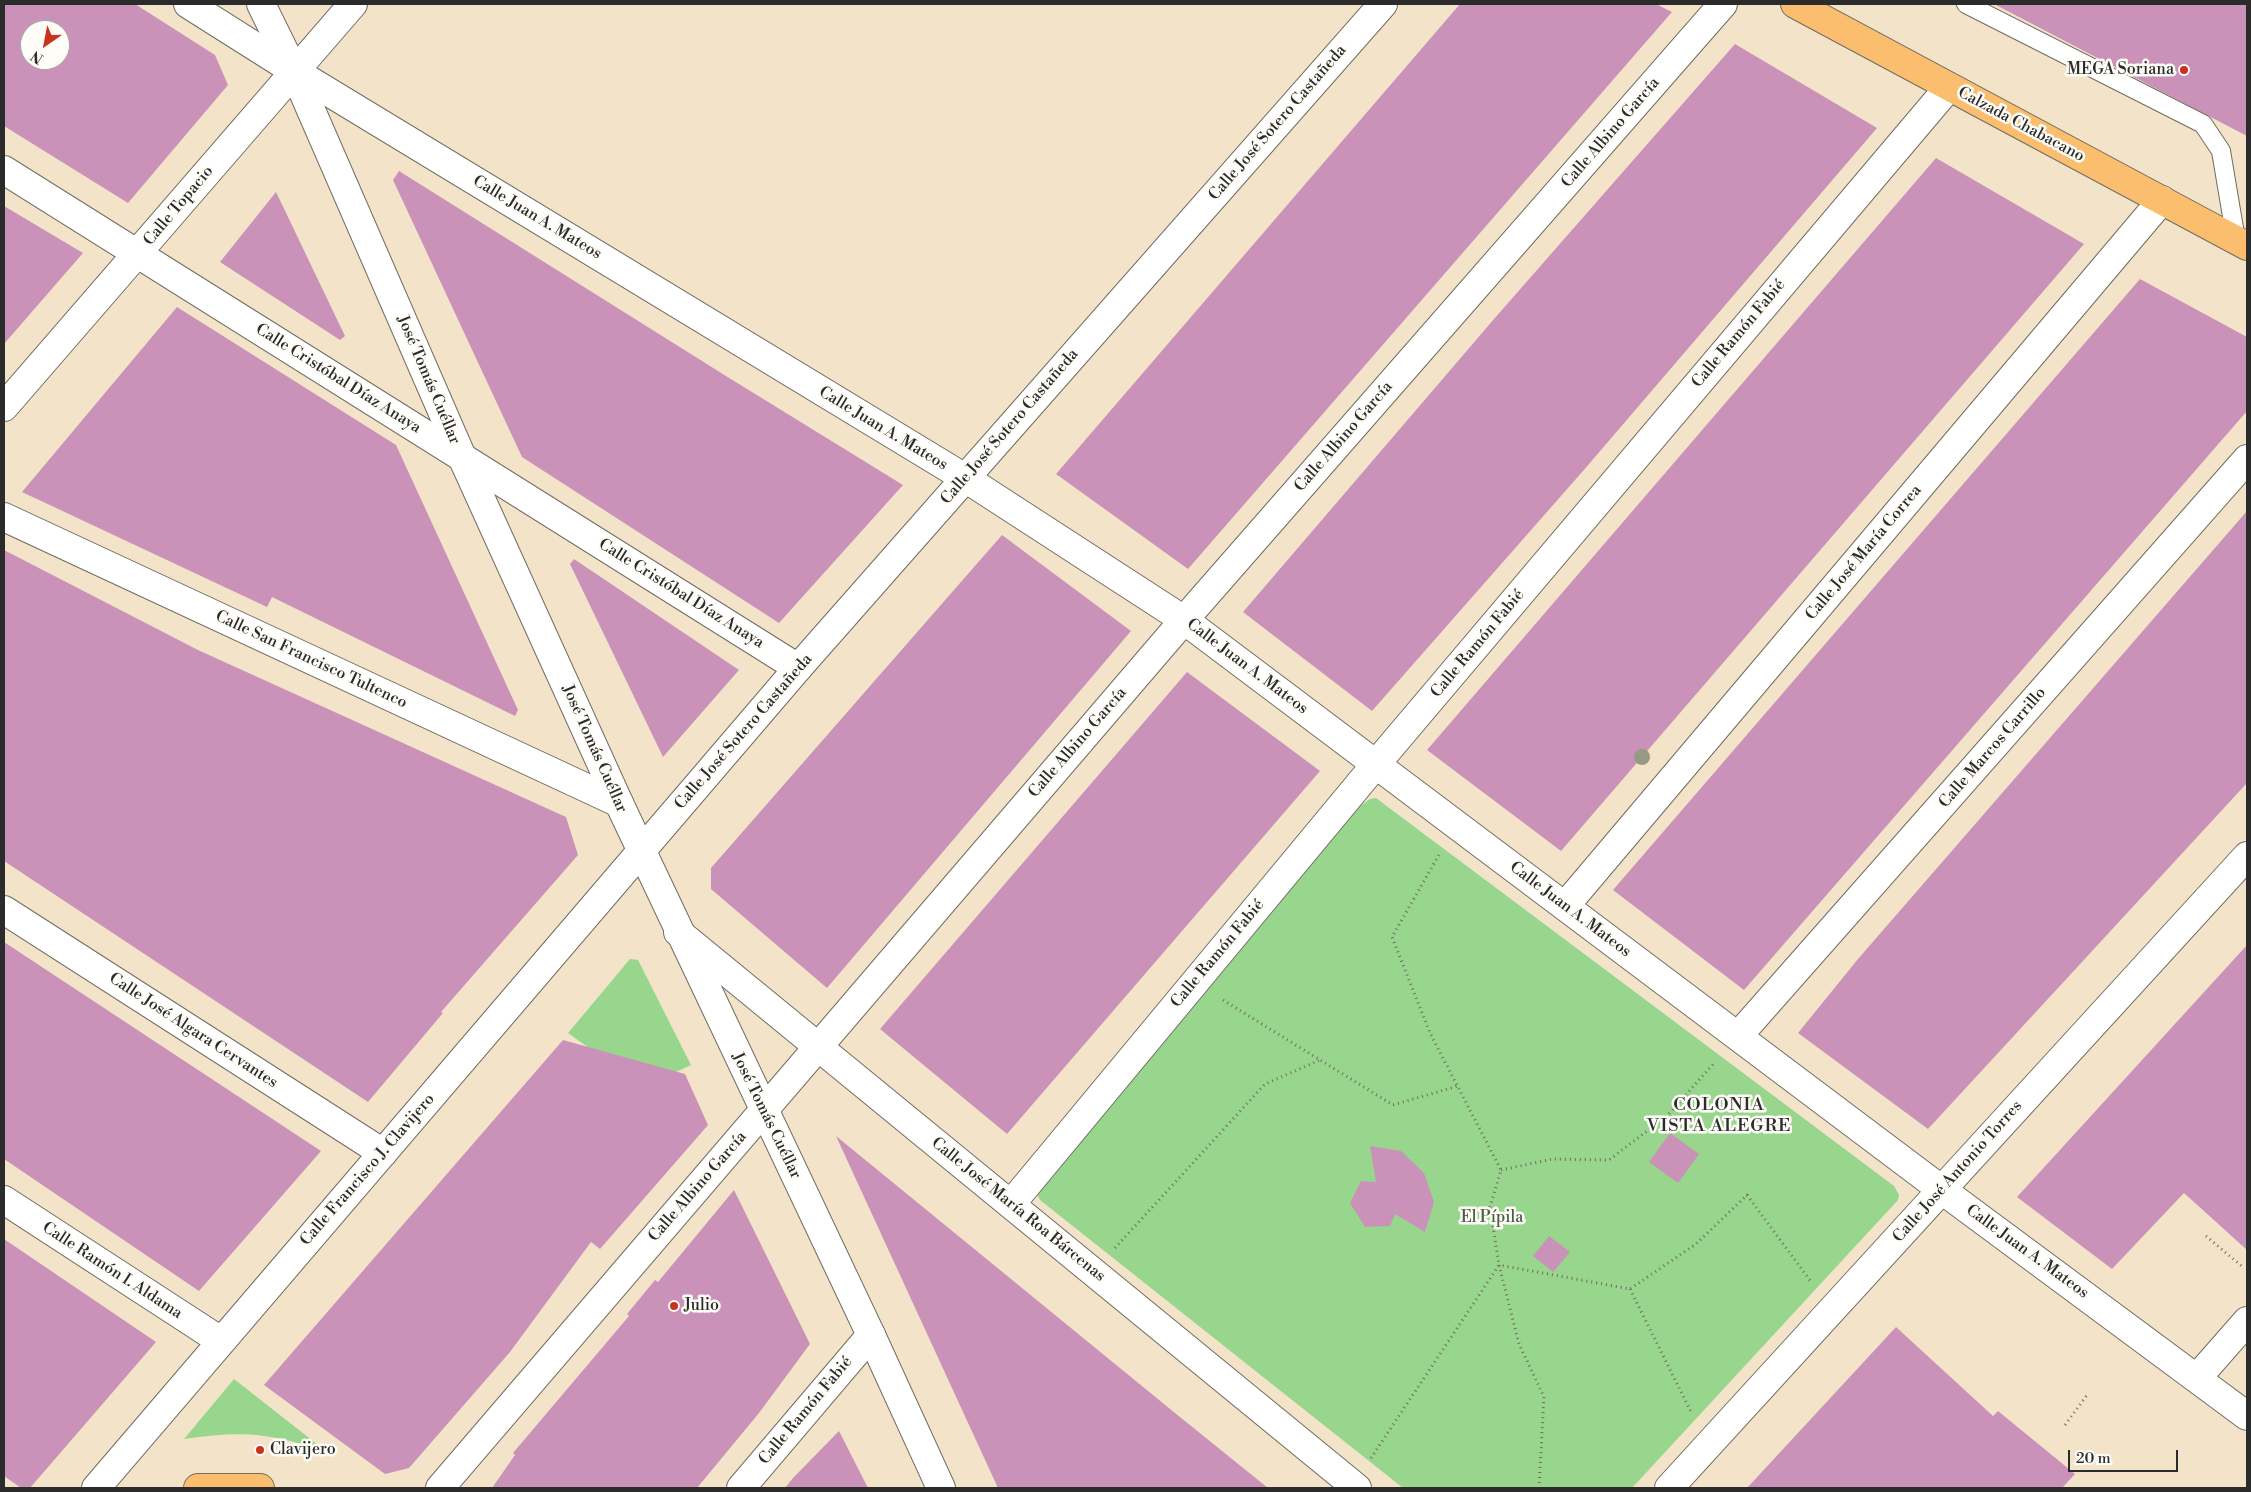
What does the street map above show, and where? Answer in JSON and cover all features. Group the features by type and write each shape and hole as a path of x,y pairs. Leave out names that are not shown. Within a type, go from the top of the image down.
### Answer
{"main road":[{"name":"Calzada Chabacano","path":"1795,4 2242,243"},
{"path":"198,1488 260,1488"}],"street":[{"name":"Calle Juan A. Mateos","path":"188,4 294,71 965,478 1184,620 1942,1190 2247,1416"},
{"name":"José Tomás Cuéllar","path":"261,4 294,71 462,457 641,852 871,1335 941,1488"},
{"name":"Calle Topacio","path":"4,407 353,4"},
{"name":"Calle José Sotero Castañeda","path":"641,852 798,668 1383,4"},
{"name":"Calle Albino García","path":"440,1488 1184,620 1723,4"},
{"name":"Calle Ramón Fabié","path":"1011,1204 1376,764 1949,86"},
{"name":"Calle Cristóbal Díaz Anaya","path":"4,170 798,668"},
{"name":"Calle José María Correa","path":"1565,906 2162,200"},
{"name":"Calle Marcos Carrillo","path":"1738,1036 2247,459"},
{"name":"Calle San Francisco Tultenco","path":"4,517 619,803"},
{"name":"Calle Francisco J. Clavijero","path":"96,1488 641,852"},
{"name":"Calle José Antonio Torres","path":"1669,1488 2247,856"},
{"name":"Calle José Algara Cervantes","path":"4,910 383,1153"},
{"name":"Calle José María Roa Bárcenas","path":"678,932 1353,1487"},
{"name":"Calle Ramón I. Aldama","path":"4,1200 221,1341"},
{"path":"2197,1378 2247,1321"},
{"name":"Calle Ramón Fabié","path":"741,1488 871,1335"}],"lane":[{"path":"1966,4 2203,124 2220,151 2242,243"}],"path":[{"path":"1456,824 1392,937 1430,1033 1501,1170 1490,1207 1499,1265 1519,1344 1544,1397 1539,1488"},
{"path":"1195,982 1393,1105 1458,1086"},
{"path":"1501,1170 1553,1159 1609,1160 1668,1115 1738,1036"},
{"path":"1093,1272 1266,1084 1320,1060"},
{"path":"1499,1265 1630,1289 1696,1244 1747,1195 1832,1311"},
{"path":"2206,1236 2244,1268"},
{"path":"1353,1487 1499,1265"},
{"path":"1630,1289 1708,1446"},
{"path":"2065,1426 2087,1395"}],"green space":[{"name":"El Pípila","path":"1376,798 1894,1186 1899,1195 1898,1200 1632,1488 1403,1488 1040,1200 1036,1192 1040,1179 1360,806 1370,799"},
{"path":"630,959 638,960 691,1065 644,1087 568,1033"},
{"path":"234,1379 327,1452 273,1437 257,1435 240,1434 184,1439"}],"building":[{"path":"4,4 135,4 215,55 228,85 128,203 4,126"},
{"path":"1460,4 1656,4 1672,12 1188,569 1056,474"},
{"name":"MEGA Soriana","path":"1994,4 2247,4 2247,136"},
{"path":"1735,44 1877,128 1583,471 1372,711 1243,612 1494,319"},
{"path":"1936,158 2084,244 1561,851 1427,750"},
{"path":"399,171 903,485 779,623 522,457 393,180"},
{"path":"276,192 345,336 340,340 220,262"},
{"path":"4,206 83,253 4,344"},
{"path":"2140,279 2247,337 2247,411 1744,990 1613,890"},
{"path":"177,307 396,445 518,710 515,716 272,597 267,607 22,492"},
{"path":"2247,511 2247,783 1928,1129 1798,1033 1858,959"},
{"path":"1002,535 1131,631 827,988 711,889 711,868"},
{"path":"4,550 198,650 566,817 578,855 441,1012 443,1013 368,1102 4,861"},
{"path":"574,559 739,670 663,757 570,564"},
{"path":"1187,672 1320,771 1007,1134 880,1029"},
{"path":"4,942 321,1151 199,1291 4,1159"},
{"path":"2247,945 2247,1250 2184,1193 2112,1269 2017,1197"},
{"path":"563,1040 685,1074 708,1125 600,1249 591,1242 510,1352 409,1468 385,1474 264,1385"},
{"path":"1670,1133 1699,1154 1678,1183 1649,1162"},
{"path":"836,1136 1175,1413 1268,1488 998,1488"},
{"path":"1370,1146 1401,1151 1424,1173 1434,1202 1425,1232 1395,1214 1390,1226 1365,1227 1350,1203 1361,1181 1376,1182"},
{"path":"734,1190 810,1344 759,1413 697,1488 492,1488 515,1455 513,1453 629,1316 627,1314 655,1280 658,1282"},
{"path":"1549,1236 1570,1252 1553,1272 1533,1256"},
{"path":"4,1239 156,1342 30,1488 21,1488 4,1476"},
{"path":"1896,1327 1993,1416 1998,1411 2075,1474 2062,1488 1747,1488"},
{"path":"839,1431 868,1488 785,1488 793,1478"}],"place":[{"name":"MEGA Soriana","path":"2184,70"},
{"name":"Julio","path":"674,1306"},
{"name":"Clavijero","path":"260,1450"}],"district":[{"name":"COLONIA VISTA ALEGRE","path":"1719,1116"}]}
